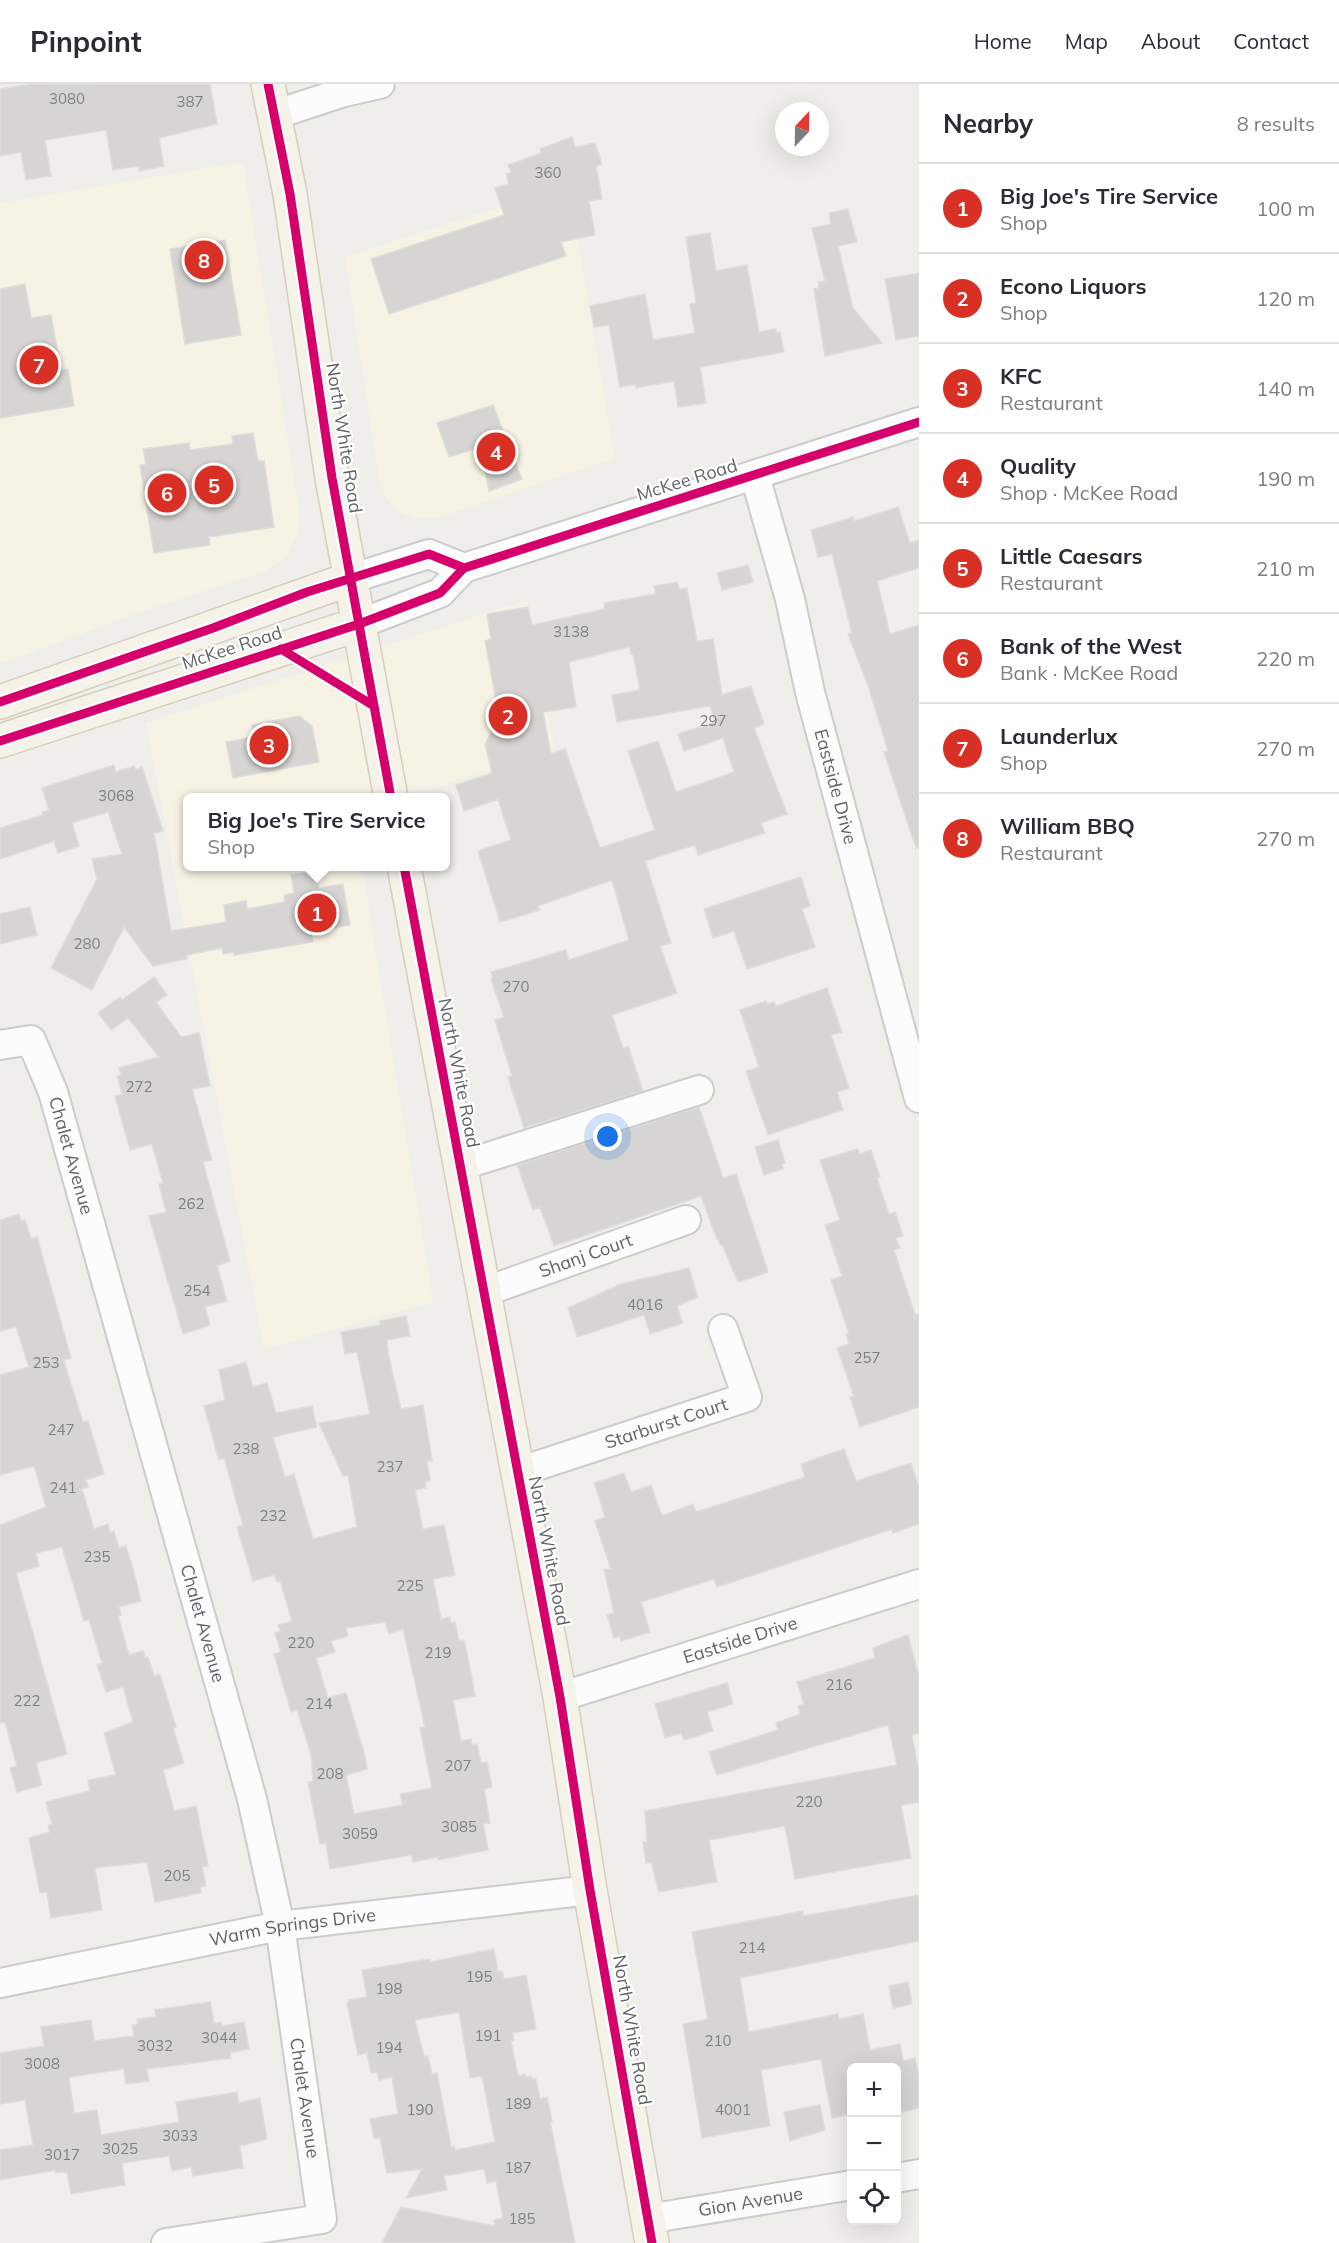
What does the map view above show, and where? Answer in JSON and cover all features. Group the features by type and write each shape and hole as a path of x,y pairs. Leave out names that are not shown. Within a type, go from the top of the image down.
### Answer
{"main road":[{"name":"North White Road","path":"268,84 290,194 350,579 390,793"},
{"name":"McKee Road","path":"0,702 350,579"},
{"name":"McKee Road","path":"0,741 359,624"},
{"name":"North White Road","path":"405,871 560,1697 590,1890 650,2231"}],"street":[{"path":"274,116 344,92 380,84"},
{"name":"McKee Road","path":"359,624 440,593 464,568 919,422"},
{"name":"Eastside Drive","path":"755,476 790,599 810,692 919,1098"},
{"name":"McKee Road","path":"350,579 429,554 464,568"},
{"name":"Chalet Avenue","path":"0,1045 31,1040 53,1092 249,1788 280,1926 322,2219 166,2243"},
{"path":"460,1166 699,1090"},
{"name":"Shanj Court","path":"484,1292 686,1220"},
{"name":"Starburst Court","path":"518,1472 747,1397 723,1329"},
{"name":"Eastside Drive","path":"560,1697 919,1584"},
{"name":"Warm Springs Drive","path":"1,1978 280,1926 590,1890"},
{"path":"901,2177 919,2174"},
{"name":"Gion Avenue","path":"650,2231 847,2186"}],"shaded area":[{"path":"243,162 299,509 299,530 287,556 265,571 132,615 0,664 0,203"},
{"path":"568,185 615,458 437,518 417,519 401,513 390,504 380,485 345,257"},
{"path":"527,600 555,749 435,788 406,793 183,793 183,871 363,871 433,1302 264,1349 146,723"}],"building":[{"path":"33,84 210,84 217,124 159,138 164,166 139,171 139,166 113,170 106,130 45,140 51,176 26,180 21,152 0,156 0,89"},
{"path":"572,137 575,147 595,143 602,164 596,166 602,199 589,201 595,235 561,242 566,256 389,314 371,259 504,215 495,188 509,184 506,174 511,172 508,165 541,153 540,149"},
{"path":"848,209 857,242 838,246 853,308 882,343 825,356 814,289 819,288 818,282 825,281 812,228 831,224 829,213"},
{"path":"710,233 716,271 747,265 759,332 776,329 776,333 780,332 784,352 700,367 706,403 678,407 674,381 636,388 635,384 620,387 609,325 594,327 590,306 645,294 653,340 695,333 690,304 696,303 686,237"},
{"path":"225,240 241,335 185,344 170,249"},
{"path":"919,273 919,336 896,340 885,279"},
{"path":"25,284 31,318 51,315 61,370 68,369 74,406 0,418 0,289"},
{"path":"493,405 522,479 489,491 480,447 449,457 437,423"},
{"path":"253,433 258,461 264,461 274,527 209,537 210,545 154,553 140,465 146,464 143,449 189,443 190,450 233,444 232,436"},
{"path":"898,507 910,543 919,540 919,568 877,581 890,634 919,625 919,848 916,848 884,752 888,751 869,688 848,634 852,633 832,554 818,557 811,530 853,517 854,521"},
{"path":"748,565 753,582 722,590 717,573"},
{"path":"677,582 679,589 687,588 697,641 713,639 722,695 751,686 764,724 754,728 787,814 761,823 765,833 698,855 695,845 645,861 671,943 660,946 677,993 612,1015 623,1048 628,1046 643,1091 524,1128 508,1077 512,1076 495,1020 504,1017 491,979 493,978 491,972 566,950 569,960 629,940 612,880 538,906 540,910 500,922 478,851 511,840 498,799 464,811 456,785 492,773 485,744 499,716 485,641 491,639 487,614 528,607 532,625 605,609 604,603 656,594 654,586","holes":["629,647 633,654 640,690 612,695 617,722 710,706 715,722 678,734 684,751 723,738 734,772 676,792 658,741 628,751 655,830 600,848 565,749 551,754 543,712 576,707 569,662"]},
{"path":"299,716 312,726 319,762 233,778 226,742 254,737 252,725"},
{"path":"114,765 116,772 134,766 136,770 142,767 163,831 154,833 171,931 226,922 224,905 246,901 247,909 285,902 284,895 294,893 291,875 315,871 319,888 343,884 350,925 311,932 313,942 234,955 234,952 223,954 222,948 187,955 187,959 153,966 124,927 92,990 51,968 97,879 92,859 122,854 108,812 72,823 79,846 58,853 54,841 0,859 0,828 43,815 42,812 49,810 42,788"},
{"path":"801,877 810,906 802,909 815,947 747,969 734,931 713,938 704,909"},
{"path":"30,907 37,935 0,944 0,914"},
{"path":"154,977 167,995 156,1002 181,1037 199,1033 210,1086 192,1089 212,1160 203,1162 230,1261 217,1266 227,1301 205,1307 210,1325 183,1334 149,1216 166,1212 159,1184 163,1183 152,1144 130,1150 115,1096 122,1094 117,1076 121,1075 119,1068 159,1057 128,1018 111,1030 98,1013 120,997 122,1000"},
{"path":"827,988 842,1032 831,1035 849,1088 837,1092 843,1110 768,1135 746,1071 759,1067 740,1010 766,1001 767,1004 774,1002 776,1006"},
{"path":"699,1107 723,1178 736,1174 768,1272 739,1282 737,1280 714,1231 701,1196 554,1246 540,1207 533,1210 517,1165"},
{"path":"778,1140 785,1163 782,1164 783,1169 764,1175 755,1147"},
{"path":"858,1149 859,1154 871,1150 880,1177 877,1178 889,1214 895,1212 903,1236 896,1238 900,1248 894,1250 915,1315 919,1314 919,1407 860,1427 850,1397 854,1396 837,1348 849,1344 846,1334 849,1334 831,1280 842,1276 825,1225 840,1220 820,1160"},
{"path":"19,1214 21,1221 25,1220 31,1239 37,1237 71,1358 64,1360 69,1378 83,1422 88,1421 104,1474 86,1480 88,1487 82,1489 94,1529 108,1524 110,1533 114,1531 119,1548 126,1546 134,1572 141,1601 119,1607 121,1615 118,1616 129,1655 143,1651 145,1658 148,1657 154,1676 160,1674 176,1727 173,1728 184,1763 163,1770 174,1811 196,1806 208,1866 202,1867 206,1886 200,1887 201,1893 155,1902 147,1862 95,1868 102,1910 51,1918 47,1892 40,1893 29,1838 50,1832 48,1826 52,1824 46,1802 90,1791 88,1780 116,1775 104,1733 133,1722 123,1687 106,1692 97,1665 102,1663 89,1619 84,1621 62,1547 36,1553 39,1566 16,1573 67,1754 36,1763 42,1785 17,1792 10,1768 17,1766 5,1722 0,1723 0,1525 46,1507 34,1466 0,1475 0,1375 29,1367 16,1327 0,1331 0,1220"},
{"path":"689,1268 698,1297 677,1306 683,1323 650,1334 644,1315 577,1337 568,1308 621,1284"},
{"path":"406,1316 410,1336 387,1340 388,1353 401,1409 423,1405 432,1461 427,1461 430,1481 425,1482 426,1488 415,1490 423,1529 444,1525 455,1575 433,1579 441,1619 450,1617 451,1623 455,1622 459,1641 464,1640 470,1668 475,1696 453,1700 461,1741 471,1739 472,1745 477,1744 481,1763 487,1762 492,1787 484,1789 490,1823 483,1824 488,1850 438,1860 438,1857 413,1862 412,1855 330,1869 326,1843 320,1844 308,1782 313,1781 311,1754 297,1710 291,1712 274,1654 281,1652 275,1633 280,1631 278,1625 292,1621 280,1581 277,1582 274,1575 253,1581 237,1527 243,1525 224,1458 219,1460 204,1406 225,1400 219,1370 246,1362 253,1387 267,1383 276,1413 312,1406 317,1427 273,1437 285,1477 294,1474 313,1539 357,1527 348,1475 343,1476 319,1423 370,1414 357,1352 345,1354 341,1332 380,1325 380,1321","holes":["385,1622 389,1634 403,1629 425,1727 420,1728 432,1788 400,1794 403,1805 354,1814 346,1775 367,1769 364,1752 346,1693 328,1698 316,1658 335,1652 331,1641 348,1636 346,1628"]},
{"path":"844,1449 856,1481 911,1463 919,1487 919,1524 893,1533 892,1529 717,1587 714,1579 641,1602 650,1632 621,1641 620,1636 614,1638 607,1615 614,1613 604,1570 611,1569 595,1521 605,1517 594,1483 624,1473 631,1492 651,1485 662,1516 693,1504 696,1512 805,1477 801,1464"},
{"path":"908,1635 919,1677 919,1733 912,1735 919,1773 919,1802 901,1805 911,1858 795,1879 785,1826 709,1840 717,1882 659,1892 651,1862 646,1863 643,1842 647,1842 645,1811 897,1765 888,1725 717,1775 709,1752 778,1730 776,1723 800,1714 798,1706 804,1704 797,1682 875,1658 873,1648"},
{"path":"727,1683 733,1704 707,1712 713,1731 684,1740 681,1733 665,1738 655,1704"},
{"path":"919,1895 919,1941 740,1978 749,2032 838,2014 839,2019 863,2014 870,2050 900,2044 903,2061 915,2058 919,2076 919,2108 901,2112 901,2063 847,2063 847,2115 832,2118 821,2059 761,2070 770,2126 702,2138 683,2024 708,2019 692,1932 803,1911 803,1916"},
{"path":"494,1949 498,1972 502,1971 504,1979 526,1975 536,2029 513,2033 514,2040 511,2041 518,2076 525,2074 525,2077 531,2076 532,2079 536,2079 540,2099 547,2097 575,2243 382,2243 401,2207 495,2226 494,2220 503,2218 496,2181 487,2183 484,2169 444,2176 447,2190 406,2198 422,2169 387,2173 380,2138 374,2139 370,2119 398,2114 392,2077 379,2080 377,2072 371,2073 367,2053 358,2055 347,2004 349,2000 367,1997 362,1970 430,1959 430,1962","holes":["459,2012 470,2078 482,2076 495,2142 455,2150 454,2146 451,2147 437,2073 432,2074 428,2056 424,2057 415,2020"]},
{"path":"908,1982 912,2004 893,2008 889,1986"},
{"path":"210,2002 214,2023 221,2022 222,2026 244,2022 249,2049 230,2053 231,2058 147,2069 149,2081 126,2084 124,2069 69,2077 74,2113 97,2110 101,2135 179,2122 176,2102 237,2092 239,2103 260,2098 267,2139 240,2146 243,2168 193,2176 191,2167 172,2171 169,2156 122,2163 125,2185 71,2194 67,2172 56,2173 55,2170 0,2180 0,2150 33,2145 25,2100 0,2104 0,2053 44,2046 41,2027 91,2020 94,2041 134,2036 132,2025 138,2024 137,2019 156,2017 155,2010"},
{"path":"820,2105 825,2130 790,2141 784,2112"}],"cycle path":[{"path":"268,84 290,194 332,478 390,793"},
{"path":"0,741 359,624 440,593 464,568 919,422"},
{"path":"0,702 213,628 307,592 429,554 464,568"},
{"path":"281,649 374,706"},
{"path":"405,871 560,1697 590,1890 652,2243"}],"place":[{"name":"William BBQ","path":"204,260"},
{"name":"Launderlux","path":"39,365"},
{"name":"Quality","path":"496,452"},
{"name":"Little Caesars","path":"214,485"},
{"name":"Bank of the West","path":"167,493"},
{"name":"Econo Liquors","path":"508,716"},
{"name":"KFC","path":"269,745"},
{"name":"Big Joe's Tire Service","path":"317,913"}]}
